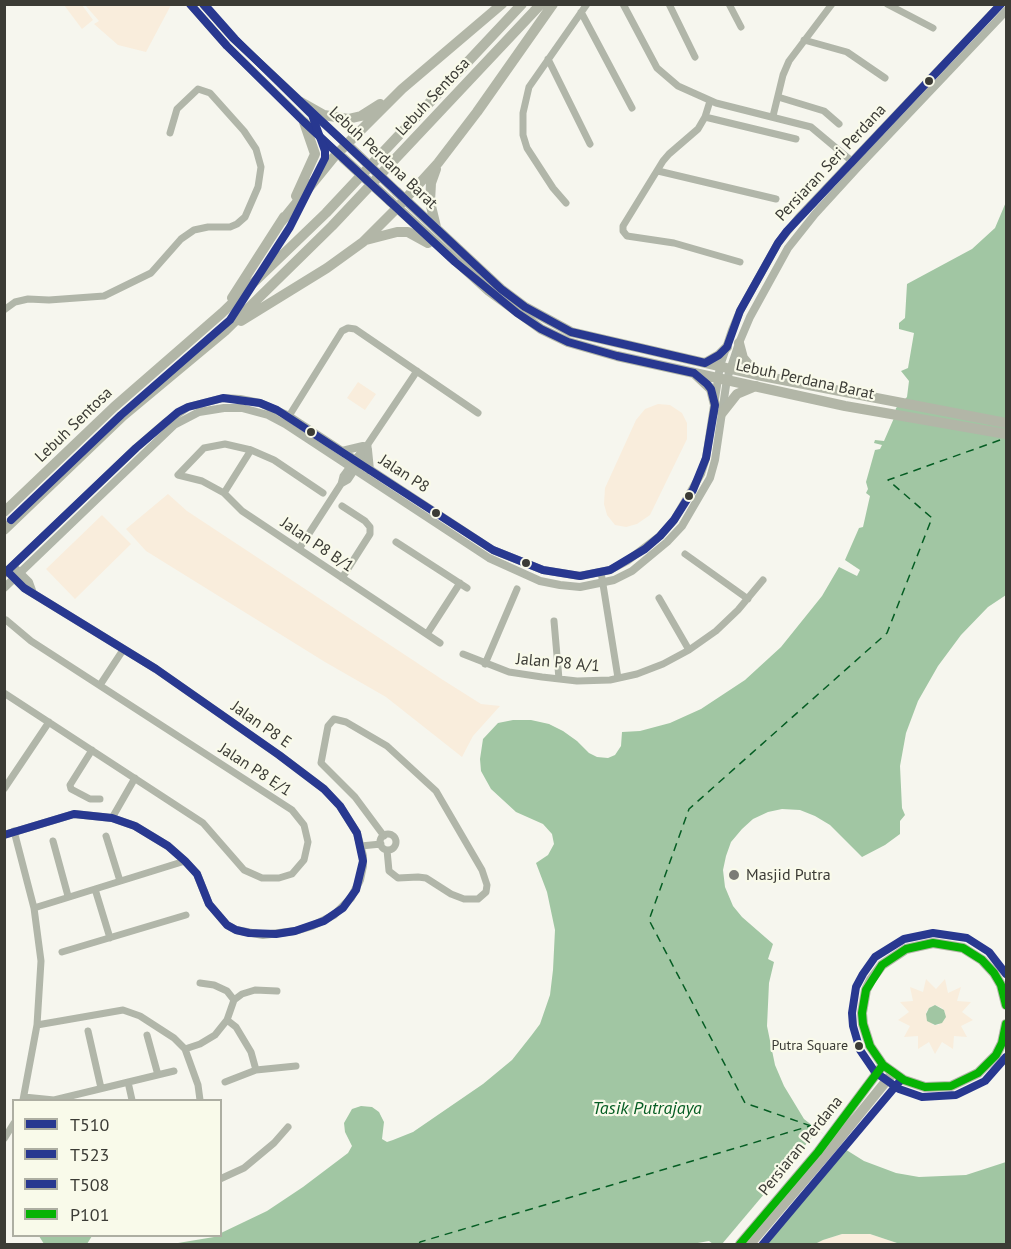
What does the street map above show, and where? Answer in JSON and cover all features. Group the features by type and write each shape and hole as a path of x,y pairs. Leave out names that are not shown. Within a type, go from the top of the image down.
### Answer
{"main road":[{"path":"301,102 324,115 348,119 361,116 402,89 502,4"},
{"name":"Lebuh Sentosa","path":"4,512 114,407 222,313 326,213 522,4"},
{"name":"Lebuh Sentosa","path":"4,530 123,416 225,331 332,226 541,4"},
{"path":"363,242 401,195 438,163 553,4"},
{"path":"281,222 402,89"},
{"path":"222,313 281,222 315,154 304,122"},
{"name":"Lebuh Perdana Barat","path":"349,147 501,289 525,308 571,332 705,363 724,373"},
{"name":"Lebuh Perdana Barat","path":"340,156 455,262 517,313 541,329 568,342 617,356 694,373 724,373 757,380 863,409 1006,434"},
{"path":"437,229 430,202 431,183 438,163"},
{"path":"225,331 327,268 363,242 380,235 408,232 455,262"},
{"path":"694,373 711,389 718,409 757,380 743,358 739,343"},
{"path":"705,363 719,355 726,347"},
{"name":"Lebuh Perdana Barat","path":"757,380 865,396 1006,423"},
{"path":"1006,1005 1001,985 994,973 973,953 942,943 914,946 889,958 871,980 863,1001 862,1013 865,1035 883,1065 892,1074 907,1082 925,1087 960,1083 978,1073 996,1055 1002,1043 1006,1024"},
{"name":"Persiaran Perdana","path":"750,1245 837,1135 883,1065"},
{"name":"Persiaran Perdana","path":"740,1245 892,1074"}],"street":[{"name":"Lebuh Perdana Barat","path":"190,4 227,46 340,156"},
{"name":"Lebuh Perdana Barat","path":"203,4 233,38 349,147"},
{"path":"566,202 553,188 527,148 523,135 525,97 548,58 586,4"},
{"path":"623,4 657,68 678,86 710,101 811,127 855,164"},
{"path":"669,4 695,57"},
{"path":"729,4 741,27"},
{"path":"773,116 789,61 832,4"},
{"path":"887,4 933,28"},
{"name":"Persiaran Seri Perdana","path":"724,373 750,317 788,248 855,164 1001,4"},
{"name":"Persiaran Seri Perdana","path":"724,373 726,347 740,310 778,243 793,224 1006,11"},
{"path":"581,12 632,108"},
{"path":"804,40 847,52 885,78"},
{"path":"548,58 590,144"},
{"path":"4,310 15,302 28,299 49,300 104,296 151,273 181,239 194,230 208,226 230,227 245,217 258,187 261,167 256,149 244,131 210,93 198,89 177,109 171,133"},
{"path":"778,97 824,111 839,124"},
{"path":"710,101 698,129 669,154 623,226 623,231 627,236 675,243 740,262"},
{"path":"705,117 796,139"},
{"path":"658,171 776,199"},
{"path":"289,416 342,331 348,328 355,328 478,413"},
{"path":"299,549 341,484 348,480 351,469 417,371"},
{"name":"Jalan P8","path":"8,570 136,448 178,412 188,406 224,398 260,403 289,416 493,550 543,570 561,574 580,576 610,570 645,549 674,520 701,474 718,409 724,373"},
{"name":"Jalan P8","path":"4,588 174,425 199,412 224,408 242,408 268,415 285,424 489,558 540,581 580,586 614,580 632,571 667,542 682,526 710,478 715,460 718,409"},
{"name":"Jalan P8 B/1","path":"251,450 225,444 204,448 178,475 202,481 224,493 242,511 440,643"},
{"path":"342,451 367,447"},
{"path":"367,447 370,470"},
{"path":"224,493 251,450 274,460 323,493"},
{"path":"342,506 365,521 370,527 370,534 342,578"},
{"path":"396,542 467,588"},
{"path":"685,554 748,599"},
{"name":"Jalan P8 E","path":"4,834 74,814 112,818 135,825 154,836 197,874 209,904 227,925 249,933 276,934 312,926 334,915 351,898 360,880 363,861 357,833 340,806 324,789 190,693 24,588 17,575 8,570"},
{"path":"601,572 618,678"},
{"name":"Jalan P8 A/1","path":"463,654 509,672 559,679 577,681 637,674 663,664 689,650 716,631 748,599 763,580"},
{"path":"427,634 460,584"},
{"path":"485,664 517,589"},
{"path":"659,598 689,650"},
{"name":"Jalan P8 E/1","path":"4,693 203,823 244,870 262,878 279,878 292,874 304,860 308,842 304,825 292,810 32,641 6,620"},
{"path":"555,621 559,679"},
{"path":"100,685 123,650"},
{"path":"381,844 387,850 389,871 399,878 426,878 464,899 478,899 486,892 487,885 482,870 436,791 387,746 346,722 334,719 328,726 321,763 355,797 384,836"},
{"path":"4,789 50,722"},
{"path":"92,750 70,785 71,789 90,799 100,799"},
{"path":"112,818 135,778"},
{"path":"14,831 34,908 41,961 37,1025 24,1099"},
{"path":"384,836 390,834 396,840 395,846 387,850"},
{"path":"106,836 120,881"},
{"path":"381,844 384,836"},
{"path":"52,841 68,896"},
{"path":"361,846 381,844"},
{"path":"34,908 185,861"},
{"path":"95,889 110,938"},
{"path":"62,952 186,915"},
{"path":"994,973 1006,982"},
{"path":"200,983 214,985 227,991 234,1000"},
{"path":"185,1049 201,1044 215,1035 227,1020 234,1000 242,994 255,990 277,991"},
{"path":"37,1025 123,1010 140,1016 174,1038 185,1049 198,1085 200,1099"},
{"path":"227,1020 236,1027 251,1052 256,1070"},
{"path":"88,1032 101,1089"},
{"path":"147,1035 158,1075"},
{"path":"225,1082 256,1070 296,1065"},
{"path":"58,1099 174,1071"},
{"path":"128,1082 132,1099"},
{"path":"222,1178 244,1168 274,1143 288,1126"}],"shaded area":[{"path":"64,5 82,5 93,20 82,29"},
{"path":"85,5 171,5 146,52 118,45 94,24 99,21"},
{"path":"358,382 376,394 365,410 347,398"},
{"path":"658,404 670,405 682,413 687,423 687,439 650,515 637,524 626,527 615,525 607,515 604,504 605,488 636,420 645,409"},
{"path":"168,494 187,511 443,680 481,704 500,706 473,736 462,757 386,697 325,662 146,551 126,529"},
{"path":"102,515 131,544 75,599 46,569"},
{"path":"926,979 936,989 945,979 948,993 961,987 957,1001 971,1002 962,1012 973,1020 961,1026 967,1037 954,1036 953,1049 942,1042 935,1054 929,1042 918,1049 918,1036 904,1037 910,1026 898,1020 909,1012 900,1002 913,1001 910,987 923,992","holes":["935,1005 945,1012 945,1019 938,1025 933,1025 926,1012"]},
{"path":"842,1234 870,1234 900,1244 815,1244"}],"water":[{"name":"Tasik Putrajaya","path":"1006,202 1006,595 988,607 961,635 938,666 918,701 906,733 900,766 902,808 905,815 900,821 900,834 862,857 830,825 815,816 800,810 782,809 753,819 742,829 731,842 723,870 725,887 733,906 773,944 768,959 774,962 769,983 767,1026 775,1065 784,1086 804,1119 832,1141 864,1161 896,1173 919,1177 966,1175 1006,1162 1006,1244 900,1244 870,1234 842,1234 815,1244 713,1244 709,1241 692,1244 172,1244 222,1237 222,1233 267,1211 303,1187 348,1153 352,1146 345,1132 344,1123 352,1109 361,1106 372,1107 379,1112 384,1122 382,1139 387,1142 413,1132 483,1084 512,1060 540,1024 550,995 555,930 547,892 536,863 548,855 554,844 552,834 543,824 516,812 491,789 481,771 483,739 498,723 531,720 549,724 563,731 597,757 608,758 615,755 621,746 622,732 640,731 670,723 701,709 745,680 781,647 822,596 839,567 857,576 860,570 845,560 859,528 863,527 870,496 866,493 868,489 866,482 875,450 880,449 882,445 874,443 875,440 884,441 896,408 907,397 909,381 901,371 908,368 914,333 899,329 899,323 905,318 907,284 972,249 995,228"},
{"path":"935,1005 944,1010 946,1017 942,1023 935,1025 927,1021 926,1014 929,1008"},
{"path":"40,1237 91,1237 87,1244 44,1244"}],"pier":[{"path":"818,1130 845,1150 766,1244 722,1244"}],"ferry route":[{"path":"811,1126 745,1103 649,920 689,809 887,633 932,518 888,480 1003,439"},
{"path":"419,1244 810,1126"}],"transit line":[{"name":"T510","path":"4,835 74,814 112,818 135,826 168,846 185,861 197,874 209,904 227,925 249,933 276,934 295,931 324,921 343,908 356,890 363,861 357,833 340,806 324,789 156,669 24,588 7,571 136,448 178,412 188,407 223,398 260,403 277,410 493,550 543,570 580,576 610,570 645,549 660,536 674,520 693,490 706,458 715,405 711,389 707,384 694,373 617,356 568,342 541,329 517,313 455,262 304,122 227,46 190,4"},
{"name":"T508","path":"203,4 233,38 301,102 501,289 525,307 571,332 705,363 727,347 740,311 787,231 1001,4"},
{"name":"T523","path":"11,520 121,415 230,320 290,227 325,158 325,151 312,115 235,39 204,4"},
{"name":"T523","path":"1006,974 989,952 967,938 933,933 904,939 875,957 863,974 856,987 852,1013 860,1050 875,1072 899,1089 922,1097 956,1095 985,1081 1006,1057"},
{"name":"P101","path":"1006,1005 1001,985 982,960 963,948 933,943 906,949 882,965 866,990 862,1013 870,1046 883,1065 904,1080 925,1087 951,1086 978,1073 996,1055 1002,1043 1006,1024"},
{"name":"P101","path":"740,1244 818,1152 883,1065"},
{"name":"T523","path":"763,1244 900,1081"}],"place":[{"name":"Masjid Putra","path":"734,875"},
{"name":"Putra Square","path":"859,1046"}]}
